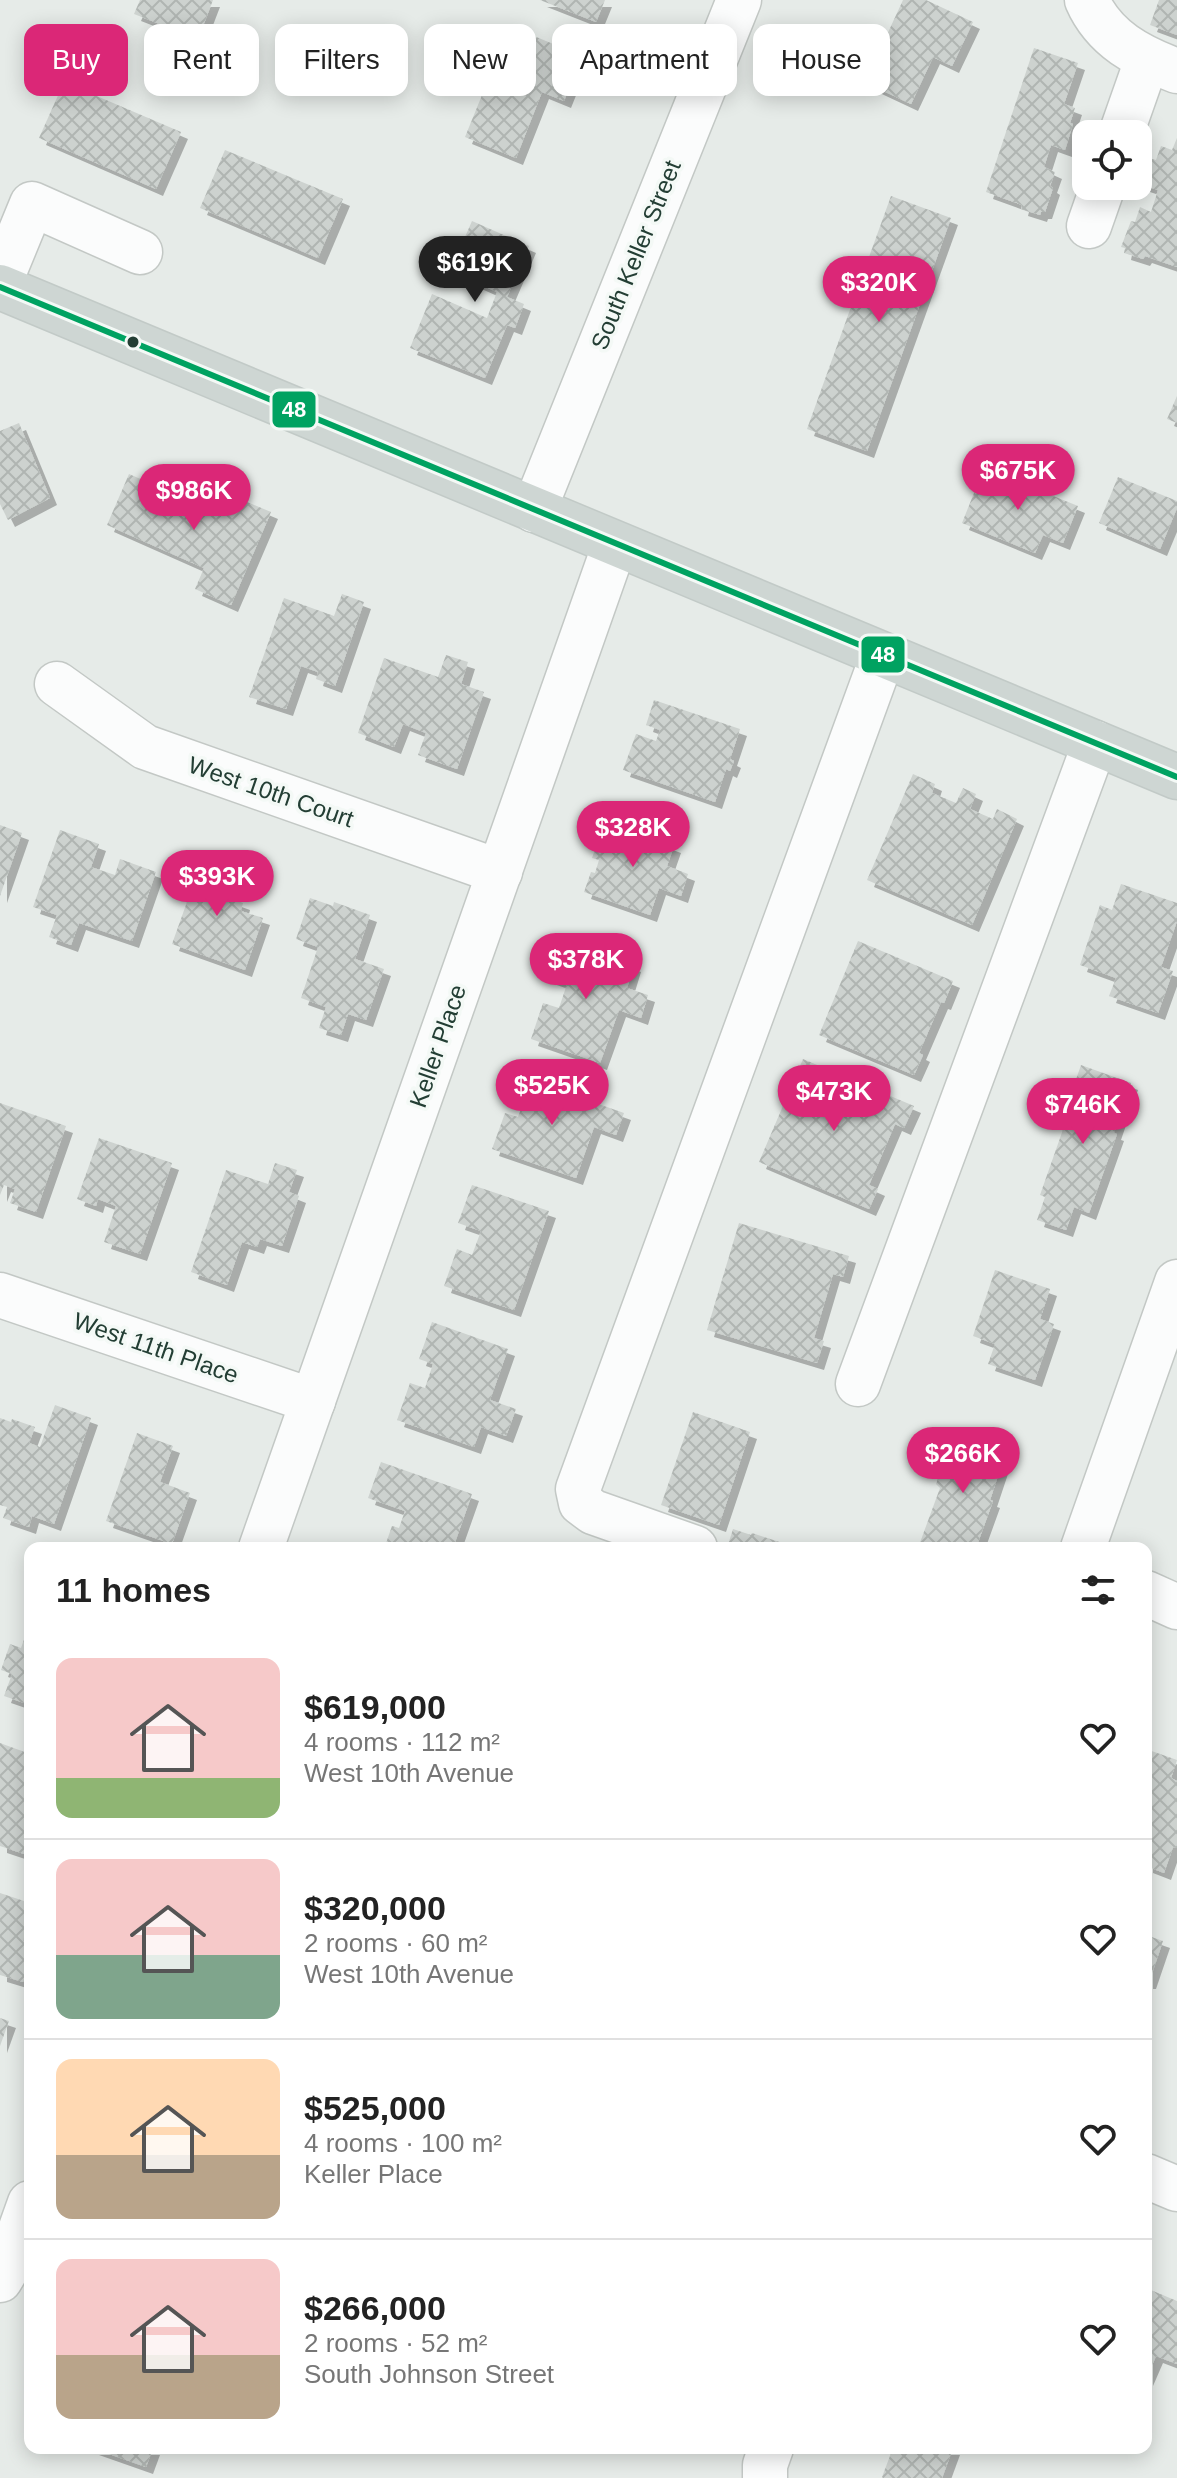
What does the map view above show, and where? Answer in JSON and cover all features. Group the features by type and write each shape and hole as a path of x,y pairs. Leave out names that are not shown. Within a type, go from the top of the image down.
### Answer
{"main road":[{"path":"0,285 1177,777"}],"street":[{"name":"South Keller Street","path":"534,510 739,0"},
{"path":"1087,0 1106,30 1126,48 1162,65 1129,120"},
{"path":"1089,226 1098,200"},
{"path":"0,285 32,204 140,252"},
{"name":"Keller Place","path":"263,1542 615,544"},
{"path":"678,1542 593,1512 581,1503 578,1489 883,655"},
{"name":"West 10th Court","path":"57,684 145,747 500,872"},
{"path":"858,1384 1095,743"},
{"path":"1085,1542 1177,1282"},
{"name":"West 11th Place","path":"0,1295 313,1401"},
{"path":"1152,1596 1177,1607"},
{"path":"1152,2179 1177,2189"},
{"path":"0,2280 24,2220"},
{"path":"765,2478 769,2454"}],"building":[{"path":"140,0 213,0 204,24 160,24 134,14"},
{"path":"540,0 605,0 596,22"},
{"path":"903,0 926,0 973,22 952,66 933,57 911,104 890,94 890,28"},
{"path":"1159,0 1177,0 1177,35 1150,25"},
{"path":"536,37 552,44 552,96 566,96 564,101 542,92 516,158 465,137 482,96 536,96"},
{"path":"1034,48 1078,63 1064,104 1075,108 1065,150 1051,145 1044,167 1055,172 1045,212 1040,215 1021,209 1022,205 986,192"},
{"path":"58,96 97,96 181,132 156,189 39,138"},
{"path":"1177,138 1177,267 1145,256 1143,259 1124,253 1125,248 1121,247 1140,207 1151,212 1158,190 1152,188 1152,159 1156,160 1161,146 1172,150"},
{"path":"225,150 343,199 318,258 200,208"},
{"path":"891,196 951,218 867,451 807,429"},
{"path":"472,221 529,246 507,297 524,304 515,328 507,325 485,378 410,348 432,294 487,318 497,292 450,271"},
{"path":"1177,396 1177,423 1167,419"},
{"path":"19,423 50,498 8,520 0,504 0,431"},
{"path":"984,468 1078,506 1063,543 1043,535 1035,553 962,523"},
{"path":"129,474 219,513 228,494 271,512 231,605 195,589 204,568 107,525"},
{"path":"1118,477 1177,501 1160,549 1099,523"},
{"path":"342,594 364,602 335,686 316,679 318,672 301,666 286,709 249,697 284,598 334,616"},
{"path":"446,655 468,662 461,684 484,692 457,769 418,755 426,733 403,724 394,747 358,733 384,658 438,677"},
{"path":"654,700 740,729 730,759 734,761 730,771 726,769 715,802 623,770 636,734 656,741 660,730 646,725"},
{"path":"913,774 935,784 932,793 956,803 963,788 976,794 970,809 993,819 997,809 1017,819 972,925 867,880"},
{"path":"605,821 674,846 667,866 688,874 681,896 659,888 650,915 584,892 599,860 592,858"},
{"path":"0,825 22,833 0,896"},
{"path":"60,830 99,844 91,867 115,875 120,859 156,872 132,941 79,923 71,945 49,937 57,915 33,907"},
{"path":"203,857 239,869 229,898 243,903 241,911 263,918 245,970 172,944"},
{"path":"1121,884 1177,903 1177,921 1161,967 1173,971 1158,1013 1109,996 1116,978 1080,965 1100,905 1112,910"},
{"path":"310,898 333,906 334,902 370,915 355,959 384,969 366,1020 348,1014 341,1035 319,1028 326,1007 301,998 318,947 296,939"},
{"path":"558,938 634,965 627,988 648,995 641,1018 619,1010 600,1063 531,1039 543,1003 559,1008 567,984 544,976"},
{"path":"858,941 953,981 919,1053 923,1055 914,1075 819,1035"},
{"path":"803,1059 914,1106 904,1128 895,1124 869,1185 878,1189 869,1209 759,1162"},
{"path":"1081,1065 1131,1083 1089,1213 1074,1207 1066,1230 1037,1220 1045,1197 1040,1195 1066,1121 1062,1120"},
{"path":"516,1075 624,1113 616,1135 594,1127 576,1178 492,1149 505,1113 518,1117 522,1106 507,1101"},
{"path":"0,1103 66,1126 36,1212 10,1203 15,1189 4,1185 0,1195"},
{"path":"99,1138 172,1163 140,1254 104,1242 116,1206 98,1199 96,1206 77,1199"},
{"path":"275,1163 297,1170 289,1192 299,1196 282,1246 260,1239 257,1247 242,1242 227,1285 191,1272 226,1170 268,1184"},
{"path":"472,1185 549,1211 514,1310 444,1286 457,1249 472,1255 481,1231 458,1223"},
{"path":"739,1223 849,1256 843,1277 833,1274 814,1338 824,1341 817,1363 707,1330"},
{"path":"995,1270 1050,1289 1040,1319 1054,1324 1035,1380 988,1364 995,1344 973,1336"},
{"path":"432,1322 508,1349 490,1400 516,1409 506,1436 481,1427 474,1447 397,1420 410,1383 425,1388 433,1364 419,1359"},
{"path":"55,1405 91,1418 54,1524 32,1516 29,1527 3,1518 7,1507 0,1505 0,1418 35,1427 29,1443 40,1447"},
{"path":"693,1412 750,1432 719,1525 661,1505"},
{"path":"137,1433 173,1446 160,1482 190,1493 173,1542 106,1521"},
{"path":"954,1434 1006,1452 978,1542 920,1542 940,1488 936,1484"},
{"path":"381,1462 472,1494 455,1542 386,1542 392,1526 399,1528 405,1511 368,1498"},
{"path":"733,1529 780,1542 729,1542"},
{"path":"24,1640 24,1703 4,1696 12,1674 1,1670 10,1644 21,1648"},
{"path":"0,1743 24,1752 24,1854 0,1846"},
{"path":"1152,1751 1177,1760 1171,1778 1177,1781 1177,1848 1173,1847 1164,1873 1152,1868"},
{"path":"0,1893 24,1901 24,1979 23,1982 0,1975"},
{"path":"1152,1937 1163,1941 1152,1973"},
{"path":"0,2018 9,2021 0,2046"},
{"path":"1152,2291 1177,2301 1177,2364 1156,2356 1152,2365"},
{"path":"109,2454 151,2454 146,2467"},
{"path":"891,2454 951,2454 942,2478 882,2477"}],"transit line":[{"name":"48","path":"0,287 1177,777"}]}
